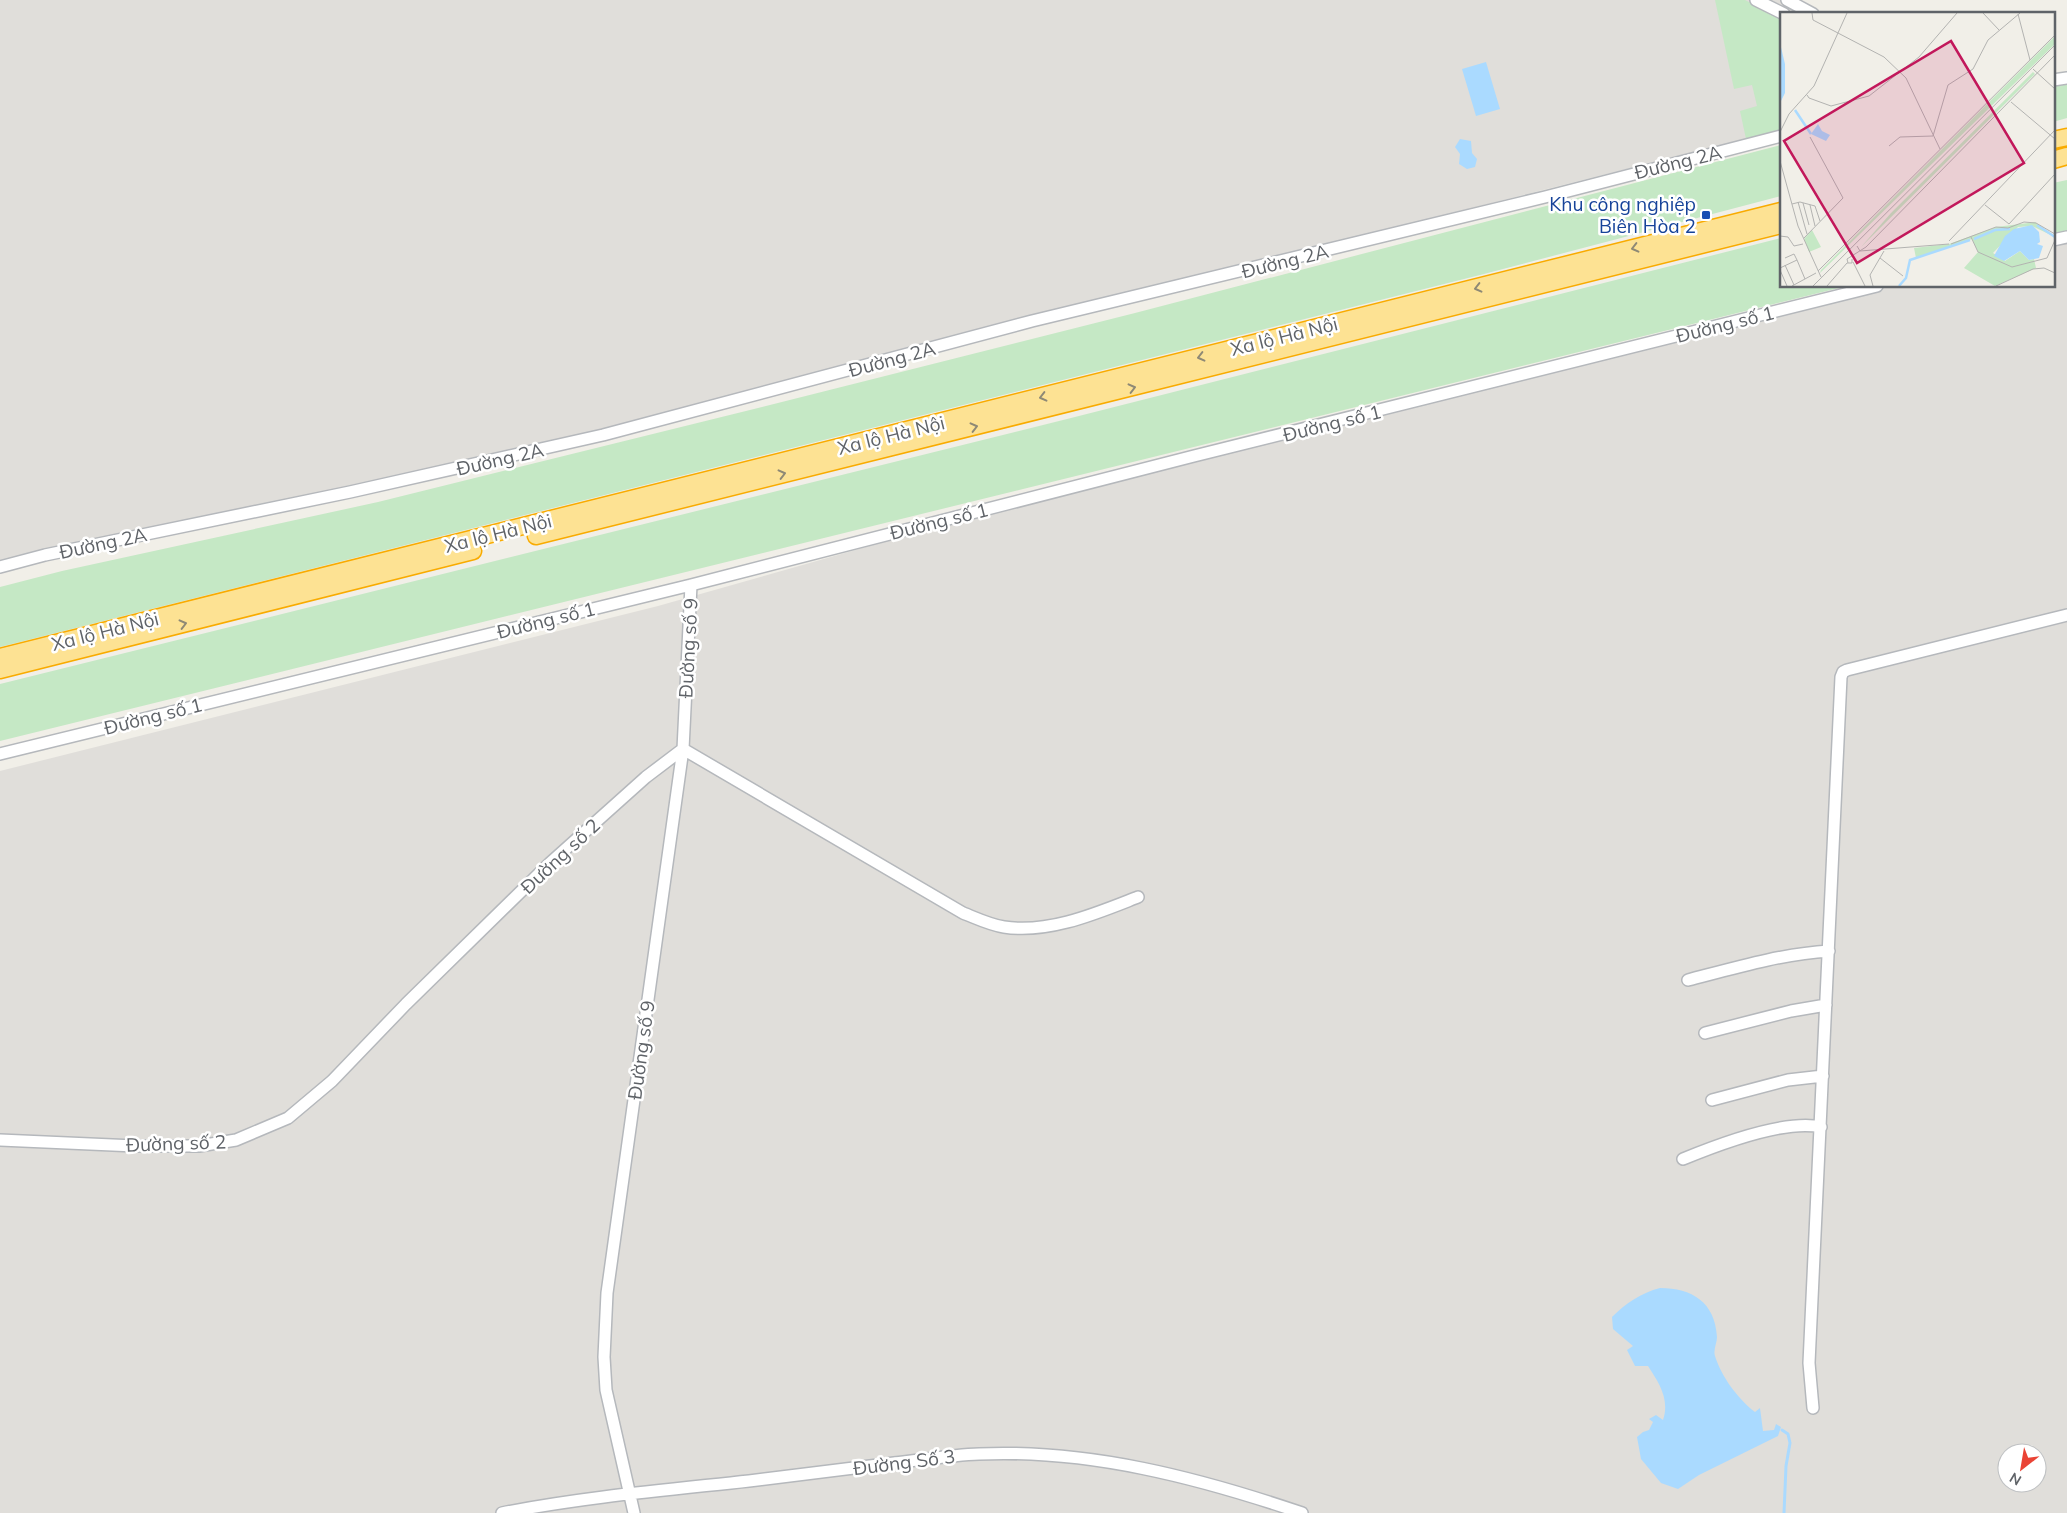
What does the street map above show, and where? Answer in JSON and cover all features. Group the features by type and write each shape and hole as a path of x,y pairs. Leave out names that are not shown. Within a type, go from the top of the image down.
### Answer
{"highway":[{"path":"2054,140 2067,137"},
{"path":"2054,160 2067,156"},
{"name":"Xa lộ Hà Nội","path":"0,657 1780,211"},
{"name":"Xa lộ Hà Nội","path":"0,670 1780,225"}],"street":[{"path":"1756,0 1780,12"},
{"path":"1787,0 1809,12"},
{"path":"2054,80 2067,78"},
{"name":"Đường 2A","path":"0,567 45,555 350,492 603,435 1032,321 1535,199 1780,136"},
{"path":"2054,240 2067,237"},
{"name":"Đường số 1","path":"0,754 691,585 1185,458 1869,288"},
{"name":"Đường số 9","path":"634,1513 606,1390 604,1357 607,1293 683,749 691,585"},
{"path":"1813,1408 1809,1363 1841,677 1843,672 2067,615"},
{"path":"683,749 964,913 987,922 1004,927 1028,928 1062,924 1138,897"},
{"name":"Đường số 2","path":"0,1140 134,1146 200,1146 236,1140 288,1118 332,1081 406,1004 550,863 646,777 683,749"},
{"path":"1688,980 1804,952 1829,951"},
{"path":"1705,1032 1791,1011 1826,1005"},
{"path":"1712,1100 1788,1080 1823,1076"},
{"path":"1683,1159 1788,1125 1808,1124 1821,1126"},
{"name":"Đường Số 3","path":"502,1513 629,1493 950,1457 1016,1454 1097,1461 1166,1474 1209,1483 1302,1513"}],"shaded area":[{"name":"Khu công nghiệp Biên Hòa 2","path":"0,0 1798,0 1820,12 1780,12 1780,130 1297,252 659,417 348,487 43,550 0,561"},
{"path":"2067,241 2067,1513 0,1513 0,771 658,606 979,515 1883,288 2054,288 2054,244"}],"green space":[{"path":"1715,0 1745,0 1780,18 1780,130 1746,139 1740,111 1757,106 1752,85 1734,89"},
{"path":"2067,83 2067,118 2054,122 2054,87"},
{"path":"1780,145 1780,196 1484,274 0,647 0,587 62,571 378,502 1135,313"},
{"path":"2067,180 2067,232 2054,236 2054,183"},
{"path":"1780,238 1780,288 1839,288 0,741 0,684 1071,418"}],"water":[{"path":"1486,62 1500,109 1476,116 1462,69"},
{"path":"1460,139 1471,141 1472,153 1477,159 1475,167 1467,169 1459,164 1460,154 1455,147"},
{"path":"1660,1288 1692,1294 1707,1306 1712,1315 1717,1337 1714,1351 1715,1356 1726,1379 1736,1394 1749,1407 1755,1412 1760,1408 1763,1431 1774,1430 1776,1424 1781,1427 1778,1436 1699,1475 1678,1489 1661,1483 1641,1459 1637,1437 1649,1430 1653,1422 1649,1419 1656,1415 1663,1420 1665,1412 1664,1398 1648,1366 1635,1366 1627,1350 1633,1346 1613,1329 1612,1317 1617,1312 1640,1296"}],"waterway":[{"path":"1782,1430 1788,1434 1790,1443 1786,1466 1784,1513"}],"place":[{"name":"Khu công nghiệp Biên Hòa 2","path":"1706,215"}]}
